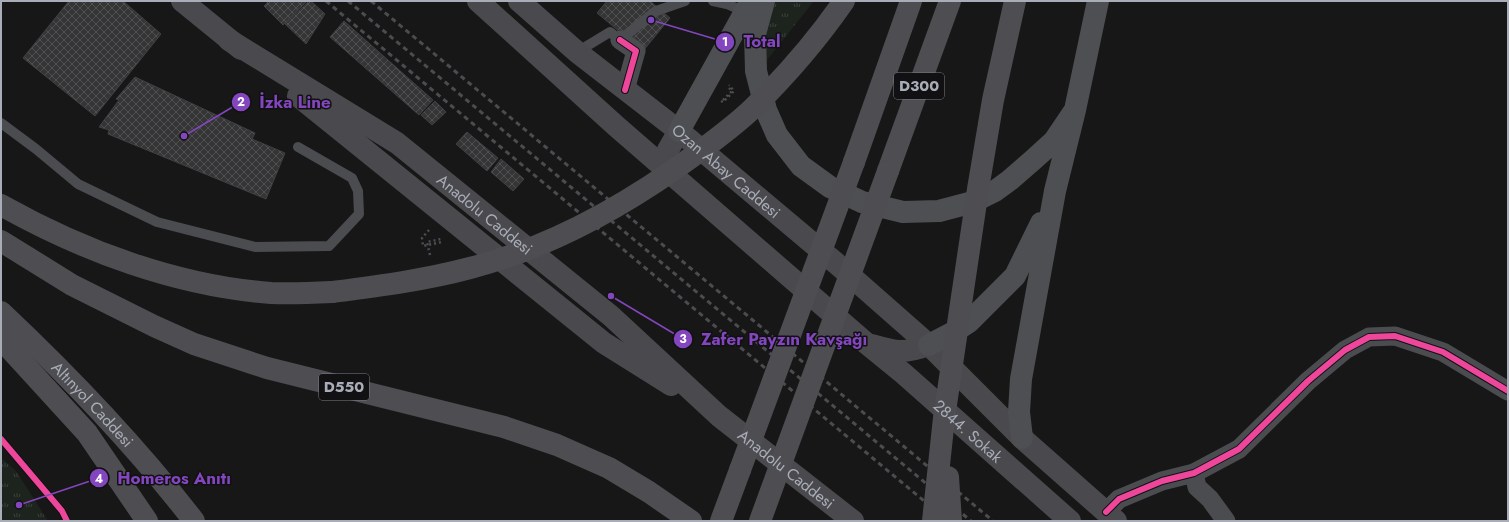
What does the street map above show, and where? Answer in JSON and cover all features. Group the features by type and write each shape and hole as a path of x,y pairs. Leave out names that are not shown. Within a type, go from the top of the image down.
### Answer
{"highway":[{"path":"1,205 35,224 109,256 173,276 225,287 271,293 332,292 426,278 472,268 510,255 582,226 624,203 659,181 720,136 750,111 782,79 817,38 844,1"},
{"name":"D300","path":"721,521 854,162 911,1"},
{"name":"D300","path":"760,521 950,1"},
{"path":"933,521 944,418 978,189 993,100 1015,1"},
{"name":"D550","path":"1,241 72,285 154,326 194,344 267,368 504,427 557,445 609,468 691,521"},
{"name":"Altınyol Caddesi","path":"1,312 47,355 110,421 194,521"},
{"path":"1,339 87,433 147,521"},
{"path":"944,418 950,521"}],"main road":[{"name":"Anadolu Caddesi","path":"182,1 229,40 397,143 611,316 719,416 853,521"},
{"path":"478,1 616,126 866,343 895,351 909,352 929,345 969,322 1015,276 1035,238 1055,191"},
{"name":"Ozan Abay Caddesi","path":"519,1 577,52 679,131 838,264 929,345"},
{"path":"764,1 755,34 756,70 766,110 777,135 801,166 830,187 862,202 903,212 939,211 973,202 995,191 1033,160 1054,141 1075,110"},
{"path":"1022,438 1019,412 1021,379 1055,191 1075,110 1098,1"},
{"path":"662,165 668,150 748,7"},
{"name":"2844. Sokak","path":"866,343 904,374 1070,521"},
{"name":"2844. Sokak","path":"929,345 1022,438 1111,516"}],"street":[{"path":"620,40 636,51 625,90"},
{"path":"1111,516 1119,499 1162,481 1194,473 1239,449 1308,382 1340,354 1369,337 1395,336 1443,352 1508,391"},
{"path":"1194,473 1197,487 1210,499 1226,521"}],"lane":[{"path":"577,52 610,32 620,40 656,11 686,1"},
{"path":"712,1 748,7"},
{"path":"1,123 36,149 78,184 157,222 255,247 329,246 359,214 358,191 352,178 298,147"}],"path":[{"path":"433,255 430,256 427,242 448,237"},
{"path":"423,246 446,241"}],"green space":[{"path":"774,1 814,1 766,61 766,32"},
{"path":"1,458 16,471 48,521 1,521"}],"building":[{"path":"69,1 123,1 161,34 95,116 23,58"},
{"path":"269,1 307,1 283,25 264,6"},
{"path":"309,1 311,1 325,14 306,44 285,24"},
{"path":"607,1 650,1 670,18 643,51 597,13"},
{"path":"344,21 433,100 419,115 330,37"},
{"path":"135,77 255,133 252,139 285,153 266,199 108,134 109,130 99,127 119,100 116,99"},
{"path":"435,101 446,112 432,125 421,115"},
{"path":"467,132 498,158 487,171 456,144"},
{"path":"501,159 524,179 513,191 491,172"}],"railway":[{"path":"326,1 948,521"},
{"path":"348,1 971,521"},
{"path":"371,1 993,521"}],"cycle path":[{"path":"620,40 636,51 625,90"},
{"path":"1106,512 1119,499 1162,481 1194,473 1239,449 1308,381 1345,350 1369,337 1395,336 1443,352 1508,391"},
{"path":"1,439 62,511 67,521"}],"place":[{"name":"Total","path":"651,20"},
{"name":"İzka Line","path":"184,136"},
{"name":"Zafer Payzın Kavşağı","path":"611,296"},
{"name":"Homeros Anıtı","path":"19,505"}]}
